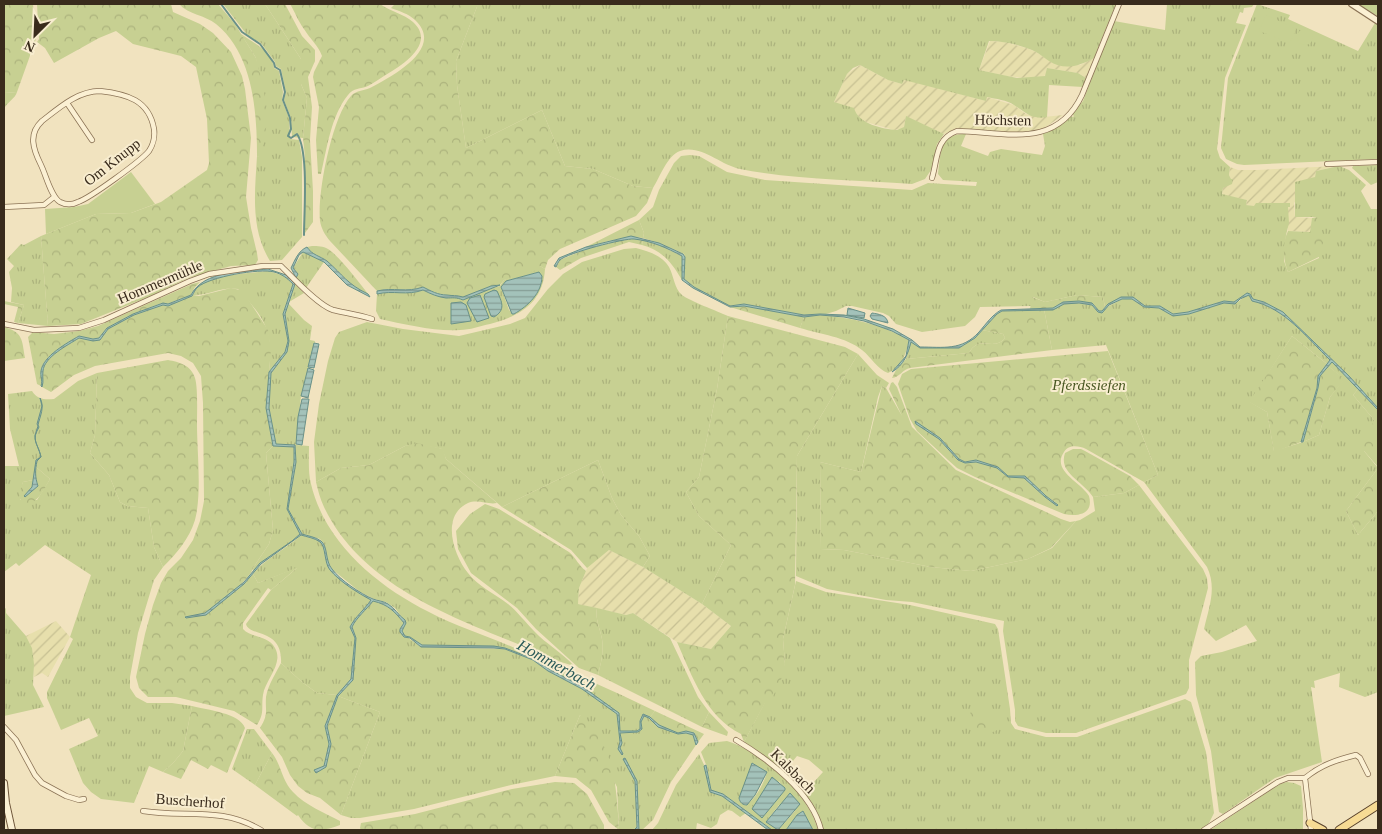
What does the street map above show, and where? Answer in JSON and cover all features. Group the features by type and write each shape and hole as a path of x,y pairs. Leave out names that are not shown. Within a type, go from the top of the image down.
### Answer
{"main road":[{"path":"4,783 12,830"},
{"path":"1339,830 1378,805"},
{"path":"1311,827 1322,830"}],"street":[{"name":"Höchsten","path":"932,178 940,145 946,136 952,133 957,131 1003,135 1031,134 1043,132 1068,115 1082,95 1119,4"},
{"path":"1352,4 1378,21"},
{"name":"Om Knupp","path":"93,91 106,92 143,104 151,116 154,132 152,146 145,155 84,200 67,204 61,203 54,197 34,151 33,134 38,125 78,95 93,91"},
{"name":"Om Knupp","path":"67,103 92,140"},
{"path":"1327,164 1378,162"},
{"path":"4,206 44,205 54,197"},
{"name":"Hommermühle","path":"4,324 34,330 79,328 104,320 209,274 263,266 281,266 308,293 331,310 341,310 372,318"},
{"path":"4,727 16,740 35,775 42,782 66,796 79,800 84,799"},
{"name":"Kalsbach","path":"736,740 769,762 802,795 814,811 820,830"},
{"path":"1204,830 1278,782 1288,778 1304,778 1319,767 1334,760 1356,755 1360,758 1368,774"},
{"path":"1304,778 1311,827"},
{"name":"Buscherhof","path":"143,810 220,814 240,820 261,830"}],"shaded area":[{"path":"990,41 1004,42 1026,48 1063,66 1080,65 1094,58 1086,78 1078,73 1047,68 1046,75 1042,77 1006,76 979,70"},
{"path":"860,65 886,79 902,84 904,79 986,101 987,97 1014,105 1026,114 1044,117 1063,115 1043,129 1021,133 955,129 944,134 906,117 904,127 894,130 866,122 834,102 847,74"},
{"path":"1338,166 1316,171 1315,177 1294,203 1295,217 1312,218 1311,232 1288,231 1288,207 1255,207 1246,205 1247,200 1222,195 1223,187 1231,179 1229,175 1230,167 1238,170 1257,170"},
{"path":"609,550 643,567 702,604 731,626 711,649 677,642 633,613 626,615 578,604 579,588 588,566"},
{"path":"56,621 70,637 48,677 42,673 34,677 32,648 26,636"}],"green space":[{"path":"4,4 33,4 36,39 17,92 4,93"},
{"path":"37,4 171,4 173,12 200,24 213,33 231,52 242,76 251,138 246,197 258,260 255,265 231,266 188,278 153,295 81,324 48,326 41,236 96,214 131,213 161,202 207,170 209,163 207,119 196,67 181,56 133,44 116,31 99,38 54,63 45,48 37,42 39,39"},
{"path":"179,4 218,4 235,24 256,58 268,116 261,158 257,156 254,102 245,67 238,51 228,36 216,24 183,8"},
{"path":"223,4 265,4 301,59 301,84 307,98 303,138 292,137 291,118 284,100 286,92 281,69 276,66 261,43 248,36"},
{"path":"265,4 285,4 302,36 315,50 315,61 308,77 312,107 310,140 313,222 305,233 305,157 303,138 307,98 301,84 301,59"},
{"path":"290,4 380,4 413,22 419,30 421,38 414,54 407,60 372,84 350,93 342,103 334,122 321,174 318,174 316,140 319,107 313,77 322,56"},
{"path":"395,4 478,4 456,61 457,85 466,148 542,110 565,166 593,169 633,186 653,188 647,203 636,216 560,249 548,260 545,269 540,266 537,270 504,280 500,285 491,286 463,297 441,294 423,287 411,290 377,291 326,236 322,229 320,208 327,156 344,106 353,94 372,87 392,76 413,60 420,51 424,41 423,30 407,14 391,8"},
{"path":"478,4 1116,4 1094,58 1078,65 1060,66 1027,48 989,41 979,70 1017,78 1045,76 1047,68 1078,73 1086,78 1083,87 1049,85 1047,117 1033,117 1011,103 1001,100 987,97 986,101 904,80 902,84 888,80 860,65 853,68 847,74 834,102 854,108 860,118 878,127 897,130 904,127 906,116 944,134 937,144 933,167 925,179 912,184 761,173 733,167 703,153 688,150 680,151 671,157 653,188 633,186 593,169 565,166 542,110 466,148 457,85 456,61"},
{"path":"1167,4 1254,4 1252,7 1244,8 1243,13 1240,12 1236,23 1246,25 1225,78 1217,149 1220,158 1230,167 1229,175 1233,179 1232,184 1223,188 1222,194 1247,200 1246,205 1254,206 1256,203 1290,203 1290,207 1288,207 1289,223 1284,261 1288,272 1319,258 1317,217 1295,217 1295,182 1315,177 1316,171 1339,166 1349,170 1366,185 1361,191 1371,209 1378,209 1378,408 1349,376 1283,312 1264,302 1253,299 1247,293 1234,302 1224,301 1188,312 1173,314 1160,306 1145,306 1133,297 1121,297 1105,307 1103,297 1077,295 1045,302 1033,297 1031,306 980,307 975,317 965,326 922,332 896,324 889,316 883,313 852,306 846,306 826,314 804,315 744,304 730,306 694,287 684,279 684,254 643,238 644,233 639,220 653,207 659,190 674,163 681,156 699,156 727,172 765,180 912,190 928,183 976,186 977,182 943,180 938,174 941,152 946,141 951,137 966,134 961,146 988,156 990,152 1001,149 1042,155 1045,146 1043,134 1071,116 1073,117 1072,114 1083,101 1114,21 1165,30"},
{"path":"1257,4 1290,15 1288,19 1358,51 1375,23 1378,25 1378,159 1244,165 1226,159 1221,148 1228,78"},
{"path":"1358,4 1378,4 1378,16"},
{"path":"1266,15 1296,29 1290,43 1259,31"},
{"path":"1305,29 1313,37 1305,45 1297,37"},
{"path":"241,34 266,52 274,68 279,71 283,92 282,100 289,118 290,139 299,140 302,157 302,237 282,260 270,261 259,236 255,210 257,156 261,157 256,58"},
{"path":"17,92 15,97 4,109 4,93"},
{"path":"1378,165 1378,182 1371,185 1352,168 1353,166"},
{"path":"131,172 155,204 131,213 96,214 46,234 45,209 88,204"},
{"path":"1317,217 1325,254 1288,272 1284,252 1288,231 1310,232 1312,218"},
{"path":"639,220 644,233 643,238 621,238 586,247"},
{"path":"41,236 48,326 18,323 24,305 11,302 12,288 9,272 14,266 7,259 21,244 24,245"},
{"path":"631,238 643,240 642,245 629,242 581,258 560,270 556,267 560,260 586,249"},
{"path":"643,240 659,245 684,258 682,280 666,258 655,250 642,245"},
{"path":"307,247 324,247 333,252 368,294 350,283 327,261 314,254"},
{"path":"636,248 655,255 666,263 671,270 677,289 682,295 728,316 717,389 699,477 686,492 699,516 731,545 702,604 643,567 650,556 639,536 621,515 612,498 598,460 502,507 446,459 442,449 417,444 405,446 369,465 341,468 316,482 314,442 319,404 328,361 335,338 339,332 367,322 403,329 459,336 510,324 525,318 548,289 563,274 582,262 624,249"},
{"path":"303,252 324,262 306,288 296,278 298,274 293,268"},
{"path":"540,266 545,269 540,291 528,306 511,317 475,328 441,330 420,327 380,319 376,311 377,294 412,293 423,290 443,296 462,296 500,286 504,280","holes":["539,272 542,280 538,291 523,308 514,314 509,310 501,287 506,281","480,295 488,317 477,321 467,303"]},
{"path":"268,271 285,276 293,284 283,314 288,341 285,352 269,372 270,346 266,326 238,289 232,288 193,295 196,288 219,277"},
{"path":"200,282 191,295 133,314 107,328 99,338 93,339 79,336 46,360 41,371 41,386 37,384 28,337 33,332 54,334 79,331 98,326"},
{"path":"295,284 304,293 289,302"},
{"path":"231,288 240,290 246,296 268,330 271,349 266,408 273,446 266,453 273,530 269,544 240,585 210,611 201,615 186,617 206,615 244,584 253,574 258,583 298,567 271,590 268,588 243,623 243,629 246,632 268,641 275,648 277,654 276,666 264,689 262,713 257,725 234,711 176,697 148,697 139,688 136,677 145,634 161,583 168,571 181,558 193,540 200,521 204,501 201,376 193,363 181,356 168,353 95,366 74,375 51,392 42,387 44,366 57,352 79,338 93,341 100,340 108,329 134,315 163,305 168,306 193,295 199,296"},
{"path":"1077,295 1103,297 1105,307 1102,311 1099,311 1092,303 1063,302 1053,308 1030,309 1032,297 1045,302"},
{"path":"1249,295 1252,301 1275,310 1285,317 1331,360 1327,364 1292,336 1250,402 1267,412 1274,451 1319,435 1330,397 1344,379 1328,366 1332,361 1358,389 1353,395 1375,421 1364,451 1378,468 1346,511 1358,535 1378,511 1378,692 1365,697 1339,687 1340,673 1314,681 1315,688 1311,687 1322,762 1275,778 1223,814 1219,812 1211,751 1196,695 1195,662 1201,656 1222,652 1257,641 1246,625 1216,641 1204,629 1212,590 1210,575 1207,567 1144,482 1158,475 1106,345 1052,350 1044,309 1052,309 1066,303 1074,303 1092,305 1098,312 1122,299 1132,299 1144,307 1159,308 1173,316 1189,314 1224,303 1235,304"},
{"path":"4,301 24,305 18,323 14,322 18,307 4,304"},
{"path":"288,303 312,326 310,340 315,341 301,396 296,445 309,446 310,480 318,505 328,525 341,544 373,576 429,612 506,644 655,711 650,717 643,714 640,721 640,729 637,731 620,731 618,713 583,687 534,659 505,648 422,645 405,636 402,631 406,623 395,608 386,602 374,599 360,592 333,570 327,562 324,544 320,539 302,534 288,509 296,462 295,446 276,444 269,408 271,373 287,352 289,341 285,314"},
{"path":"744,306 804,317 800,328 730,307"},
{"path":"1044,309 1052,350 910,368 897,377 892,378 896,370 906,359 969,353 977,345 1001,342 1005,338 1003,334 982,330 1002,311"},
{"path":"820,315 866,323 898,334 909,340 903,360 888,373 856,346 841,339 800,328 804,317"},
{"path":"728,316 845,347 858,354 797,456 795,585 783,639 785,664 783,675 770,703 765,703 744,742 741,734 729,727 709,706 695,682 677,642 711,649 731,626 702,604 731,545 699,516 686,492 699,477 717,389"},
{"path":"4,327 18,334 25,358 4,361"},
{"path":"982,330 1003,334 1005,338 996,344 977,345 969,353 906,359 911,341 920,348 959,348 975,338"},
{"path":"1292,336 1327,364 1318,376 1317,388 1301,442 1274,452 1267,412 1249,402"},
{"name":"Pferdssiefen","path":"1108,351 1158,475 1144,482 1086,449 1071,447 1066,449 1061,459 1061,465 1064,471 1089,496 1090,502 1089,507 1084,513 1075,515 1064,514 975,477 957,468 917,431 910,419 898,384 902,374 911,369","holes":["915,422 940,438 959,459 965,462 976,460 998,467 1008,476 1025,476 1046,496 1058,504 1045,497 1024,478 1008,477 997,468 976,462 965,463 958,460 939,439"]},
{"path":"858,354 877,375 889,383 886,388 882,386 878,397 861,472 820,462 821,549 844,550 931,567 971,571 1028,559 1052,548 1076,521 1095,511 1093,497 1124,493 1139,485 1203,569 1207,578 1208,588 1189,660 1189,688 1186,694 1076,733 1046,733 1018,726 1015,721 1003,631 1004,621 912,602 886,600 827,589 796,576 797,456"},
{"path":"168,360 188,367 196,382 199,485 197,509 192,527 182,545 163,567 154,547 148,508 127,506 120,502 109,475 90,453 95,435 97,373"},
{"path":"1328,366 1345,379 1330,397 1319,435 1303,442 1320,376"},
{"path":"97,373 95,435 90,453 109,475 120,502 127,506 148,508 154,547 163,567 154,580 138,633 130,677 130,688 136,697 147,703 172,703 192,706 183,751 163,772 149,766 134,803 101,799 83,783 69,749 98,736 89,718 61,730 47,698 47,692 73,639 70,637 91,575 45,545 19,566 16,563 4,572 4,466 19,466 10,429 8,394 32,391 41,398 54,399 78,381","holes":["37,462 36,467 50,479 37,500 20,500 23,482 33,480"]},
{"path":"893,382 897,387 912,427 956,470 1061,519 1070,522 1076,521 1051,548 1028,559 971,571 931,567 844,550 821,549 820,462 861,472 882,386 886,388 902,416 889,389"},
{"path":"1358,389 1378,410 1378,467 1364,451 1366,435 1375,421 1353,395"},
{"path":"417,443 443,449 446,459 497,503 468,503 459,509 454,517 452,536 454,547 463,566 472,578 512,607 539,636 574,666 495,635 427,604 367,564 343,538 324,507 316,482 341,468 369,465 405,446"},
{"path":"273,446 294,447 294,462 287,509 301,534 264,561 253,572 253,568 269,544 273,530 266,453"},
{"path":"1073,449 1085,451 1130,476 1139,485 1124,493 1093,497 1065,466 1065,453"},
{"path":"598,460 612,498 621,515 639,536 650,556 643,567 609,550 587,568 571,550 502,507"},
{"path":"36,467 50,479 37,499 24,505 20,497 21,488 23,482 33,480 32,487 25,497 38,486 35,477"},
{"path":"1378,468 1378,511 1358,535 1346,511"},
{"path":"485,504 499,509 569,552 586,571 579,588 578,604 597,608 597,620 603,648 598,675 579,668 536,629 517,608 471,573 458,549 456,531 470,514"},
{"path":"301,535 320,542 329,567 335,575 350,587 372,600 357,616 350,627 355,638 351,680 337,695 317,693 302,682 281,663 277,644 265,635 248,628 246,624 271,590 297,568 258,583 253,574 264,563"},
{"path":"796,581 826,592 910,605 995,624 998,629 1011,723 1015,729 1046,737 1077,737 1185,699 1191,702 1206,752 1214,813 1209,823 1200,830 823,830 816,810 804,793 823,772 809,760 797,756 784,772 744,742 785,664 783,639"},
{"path":"373,601 383,604 394,612 404,623 400,632 421,647 505,649 533,660 548,671 582,689 617,714 620,743 618,749 622,743 620,733 638,732 642,729 641,722 644,716 649,718 658,727 678,734 686,733 693,735 696,745 671,782 653,820 642,830 639,830 636,781 624,759 635,781 637,827 634,830 619,830 617,787 580,715 555,776 414,809 360,818 341,815 380,712 338,696 353,680 356,638 352,627"},
{"path":"4,607 6,613 26,636 32,648 34,664 33,685 44,707 4,716"},
{"path":"597,608 626,615 633,613 670,638 698,697 709,712 702,727 598,675 603,648 597,620"},
{"path":"281,663 317,693 337,695 325,726 329,744 325,767 331,744 327,726 338,696 380,712 341,815 320,798 307,793 298,786 290,775 282,757 260,728 266,716 267,693"},
{"path":"192,706 230,716 242,723 245,728 227,773 211,765 208,769 191,760 181,779 163,772 183,751"},
{"path":"974,710 986,713 997,727 997,730 988,733 978,730 970,713"},
{"path":"655,711 704,734 698,742 694,733 678,733 666,729 650,717"},
{"path":"709,712 728,732 727,736 702,727"},
{"path":"580,715 596,733 608,755 614,779 619,830 609,822 591,790 576,778 555,776"},
{"path":"247,729 254,729 272,753 255,785 232,769"},
{"path":"727,741 741,746 769,764 794,788 805,802 818,830 813,830 803,811 797,815 786,830 772,830 723,794 711,791 707,767 701,752 709,743","holes":["752,763 767,772 759,791 745,805 739,800","779,781 785,790 763,817","779,805 795,811 780,828 766,822"]},
{"path":"272,753 289,788 309,805 340,821 340,825 322,830 312,828 302,821 298,815 255,785"},
{"path":"699,754 705,767 710,792 722,796 746,813 740,817 728,810 720,815 717,824 711,828 697,823 696,830 652,830 658,823 676,785"},
{"path":"555,782 574,783 587,794 604,825 604,830 361,830 360,828 361,823 415,814 512,789"},
{"path":"1287,782 1301,786 1303,830 1210,830 1280,784"}],"water":[{"path":"631,236 659,243 683,254 685,257 684,279 694,287 730,306 744,304 804,315 820,314 844,315 864,319 893,329 920,347 952,347 966,342 973,338 1001,310 1053,308 1063,302 1079,301 1092,303 1099,311 1102,311 1108,304 1121,297 1133,297 1145,306 1160,306 1173,314 1188,312 1224,301 1234,302 1247,293 1250,294 1253,299 1264,302 1283,312 1349,376 1378,410 1332,362 1320,376 1318,388 1303,442 1301,442 1317,388 1318,376 1330,360 1295,325 1275,310 1252,301 1249,295 1240,299 1235,304 1224,303 1189,314 1173,316 1159,308 1144,307 1132,299 1122,299 1109,305 1102,313 1098,312 1092,305 1079,303 1064,304 1053,310 1002,311 975,338 959,348 920,348 911,342 905,359 892,372 906,356 909,340 892,331 864,321 844,317 820,315 804,317 744,306 730,307 693,288 682,280 682,256 653,243 629,239 608,243 565,257 559,261 556,267 554,266 559,258 586,247"},
{"path":"307,247 370,297 347,285 324,262 303,252 299,255 293,268 298,274 296,278 291,268 299,253"},
{"path":"268,269 286,275 295,284 285,314 289,341 287,352 271,373 269,408 276,444 295,445 296,462 288,509 302,534 323,543 328,562 336,573 345,582 363,594 385,602 390,606 405,620 406,623 402,631 405,636 410,637 422,645 494,646 505,648 534,659 583,687 619,713 620,731 637,731 640,729 640,721 643,714 650,717 659,725 678,733 686,731 694,733 698,742 696,745 693,735 686,733 678,734 658,727 649,718 644,716 641,722 642,729 638,732 620,733 622,755 618,749 620,742 617,714 582,689 548,671 533,660 505,649 421,647 410,638 404,637 400,632 404,623 394,612 383,604 373,601 352,627 356,638 353,680 338,696 327,726 331,744 326,767 316,773 314,770 324,766 329,744 325,726 337,695 351,679 355,638 350,627 371,600 344,583 330,570 320,542 301,535 261,564 244,584 206,615 185,617 205,613 244,582 260,563 300,534 287,509 294,462 294,447 273,446 266,408 269,372 285,352 288,341 283,314 293,284 282,275 267,271 235,274 204,283 197,288 192,296 168,306 163,305 134,315 108,329 100,340 93,341 79,338 69,344 52,356 44,366 43,383 41,386 41,371 46,360 68,342 79,336 93,339 99,338 107,328 133,314 191,295 197,287 214,277 236,272"},
{"path":"539,272 542,276 537,293 524,307 512,314 501,287 506,281"},
{"path":"500,285 463,300 440,297 423,290 411,293 377,294 377,291 383,290 411,290 423,287 441,294 463,297 491,286"},
{"path":"494,290 497,291 502,309 494,317 491,316 484,297 485,294"},
{"path":"480,295 489,318 477,322 467,303 470,298"},
{"path":"461,302 466,305 471,321 451,324 451,303"},
{"path":"848,308 865,313 864,318 847,315"},
{"path":"872,313 884,317 888,323 872,319 870,316"},
{"path":"314,343 319,344 314,368 308,367"},
{"path":"308,368 314,370 308,398 301,396"},
{"path":"302,399 309,399 302,445 296,444 298,417"},
{"path":"42,406 42,408 36,433"},
{"path":"915,421 940,438 959,459 965,462 976,460 998,467 1008,476 1025,476 1058,505 1045,497 1024,478 1008,477 997,468 976,462 965,463 958,460 939,439 916,424"},
{"path":"41,457 37,461 36,468 38,486 25,497 32,487 36,460"},
{"path":"625,758 637,781 639,830 634,830 637,827 635,781 623,759"},
{"path":"752,763 767,772 755,795 746,805 739,798"},
{"path":"706,765 711,790 723,794 772,830 768,830 722,796 710,792 704,766"},
{"path":"772,777 785,790 762,818 752,809"},
{"path":"790,793 800,804 778,830 766,822"},
{"path":"803,811 813,830 786,830 797,815"}],"waterway":[{"name":"Hommerbach","path":"221,4 242,32 260,44 275,67 280,70 285,92 283,100 290,118 291,129 288,136 291,138 297,134 301,142 303,154 305,183 304,235"}]}
